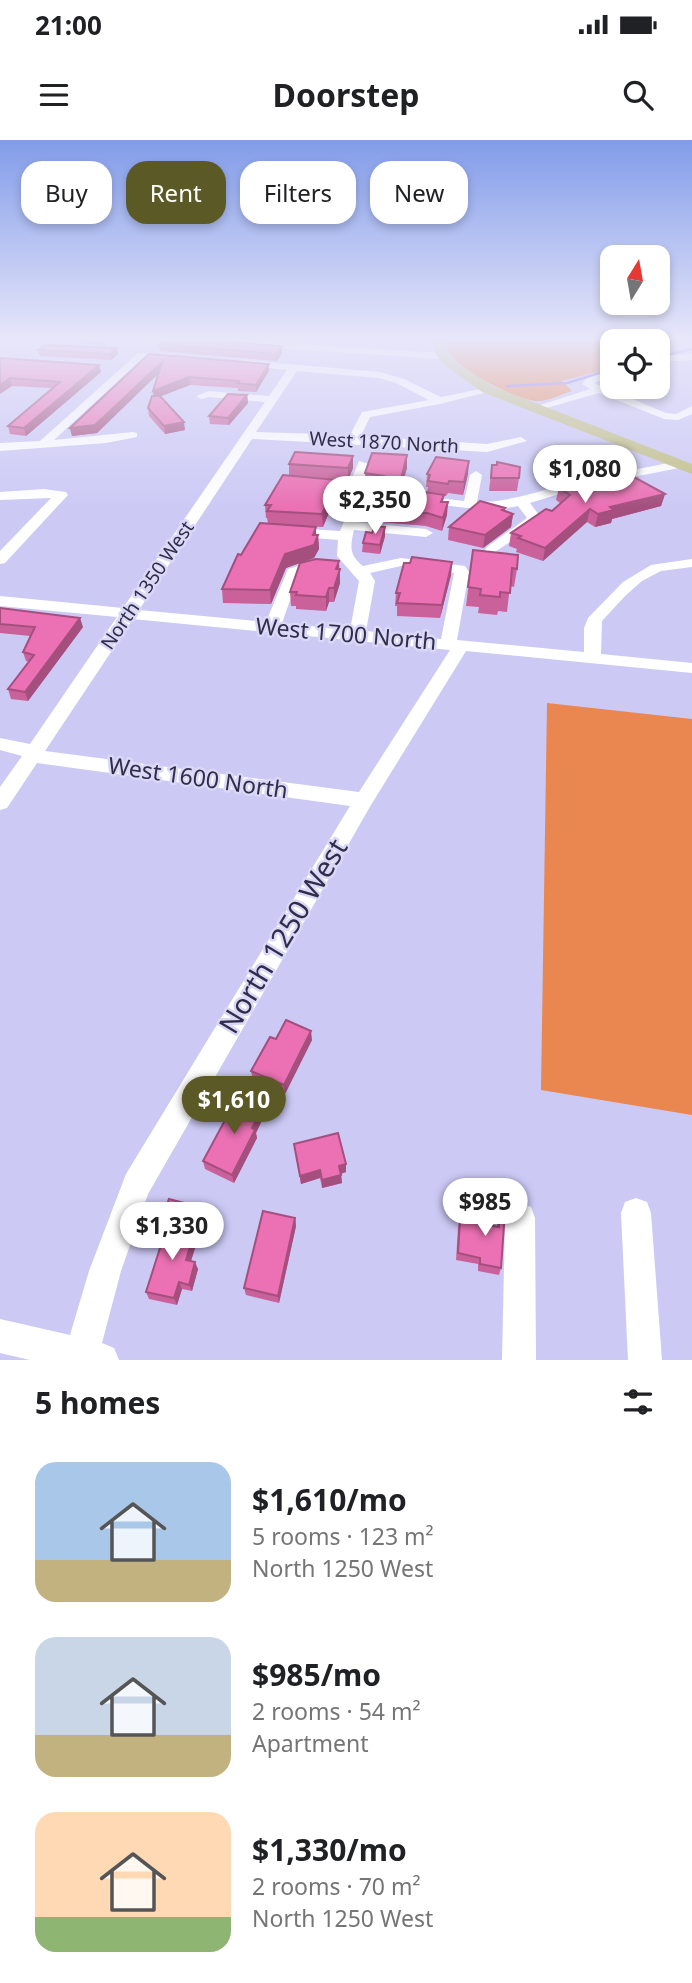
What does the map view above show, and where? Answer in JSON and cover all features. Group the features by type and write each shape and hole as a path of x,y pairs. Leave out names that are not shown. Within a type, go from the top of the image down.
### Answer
{"main road":[{"path":"502,395 686,467"}],"street":[{"path":"43,444 97,395"},
{"path":"201,396 205,395"},
{"path":"221,395 272,399"},
{"name":"North 1350 West","path":"0,803 275,395"},
{"path":"428,395 440,401"},
{"path":"354,439 366,414 463,395"},
{"path":"536,408 580,395"},
{"path":"610,395 670,417 678,417 692,409"},
{"path":"0,447 106,440 133,435"},
{"name":"West 1870 North","path":"248,435 486,448 521,441"},
{"path":"355,487 363,464"},
{"path":"357,635 368,588 361,571 344,556 342,549 356,504 368,498 470,506 522,502 577,485 686,467"},
{"path":"470,506 476,475"},
{"path":"302,483 355,487 368,498"},
{"path":"0,496 44,493 61,495 0,560"},
{"path":"492,550 536,519 522,502"},
{"path":"272,530 426,533"},
{"path":"272,628 293,572 344,556"},
{"path":"361,571 401,562 460,569 462,572 455,644"},
{"path":"593,657 593,623 601,611 630,582 654,568 670,563 692,563"},
{"name":"West 1700 North","path":"0,601 692,668"},
{"name":"North 1250 West","path":"89,1358 92,1309 110,1253 137,1185 455,644"},
{"name":"West 1600 North","path":"0,744 34,752 44,758 364,800"},
{"path":"636,1213 645,1360"},
{"path":"519,1360 520,1218"},
{"path":"0,1336 89,1358"}],"shaded area":[{"path":"516,395 560,395 540,401"},
{"path":"547,703 692,719 692,1115 541,1090"}],"building":[{"path":"45,395 63,395 24,428 8,426"},
{"path":"105,395 127,395 95,425 70,428"},
{"path":"227,395 247,395 228,418 209,416"},
{"path":"152,396 160,396 184,422 164,426 148,408"},
{"path":"295,452 353,456 348,468 289,464"},
{"path":"372,453 407,455 401,479 383,479 384,476 365,473"},
{"path":"436,457 469,461 464,482 449,481 448,484 428,481 430,475 427,474"},
{"path":"497,462 520,467 519,478 491,478 492,465 497,465"},
{"path":"621,470 665,494 610,507 614,510 598,514 590,509 545,548 511,533 546,509 552,511 570,495 559,488"},
{"path":"283,475 337,480 322,514 267,511 271,505 265,505"},
{"path":"398,491 398,495 423,498 425,492 444,495 441,502 448,502 443,518 427,513 380,509 382,503 373,502 377,492"},
{"path":"480,501 505,508 502,510 513,514 485,535 449,527"},
{"path":"260,523 316,527 313,535 318,535 314,545 285,554 270,590 222,589 238,554 241,555"},
{"path":"375,526 385,527 380,545 363,543 366,532 372,533"},
{"path":"473,550 518,555 517,569 512,568 510,593 500,592 500,597 480,595 481,589 468,587"},
{"path":"412,557 452,562 442,605 397,603 400,593 396,593 404,563 410,563"},
{"path":"316,559 339,561 336,569 340,569 334,588 329,588 326,597 296,595 297,592 290,592 300,563"},
{"path":"0,608 80,618 25,692 8,689 34,655 23,652 35,627 0,624"},
{"path":"286,1020 311,1031 284,1085 251,1071 270,1037 276,1039"},
{"path":"238,1096 263,1107 252,1128 255,1130 232,1175 203,1161"},
{"path":"338,1133 346,1164 339,1166 341,1175 322,1180 320,1170 300,1176 294,1144"},
{"path":"500,1192 513,1194 505,1211 501,1268 480,1264 480,1258 458,1253 460,1220 499,1227"},
{"path":"169,1199 184,1203 176,1225 160,1223"},
{"path":"263,1211 295,1218 278,1296 244,1288"},
{"path":"168,1223 189,1228 187,1233 194,1234 186,1260 195,1262 189,1285 179,1282 174,1298 146,1292"}]}
